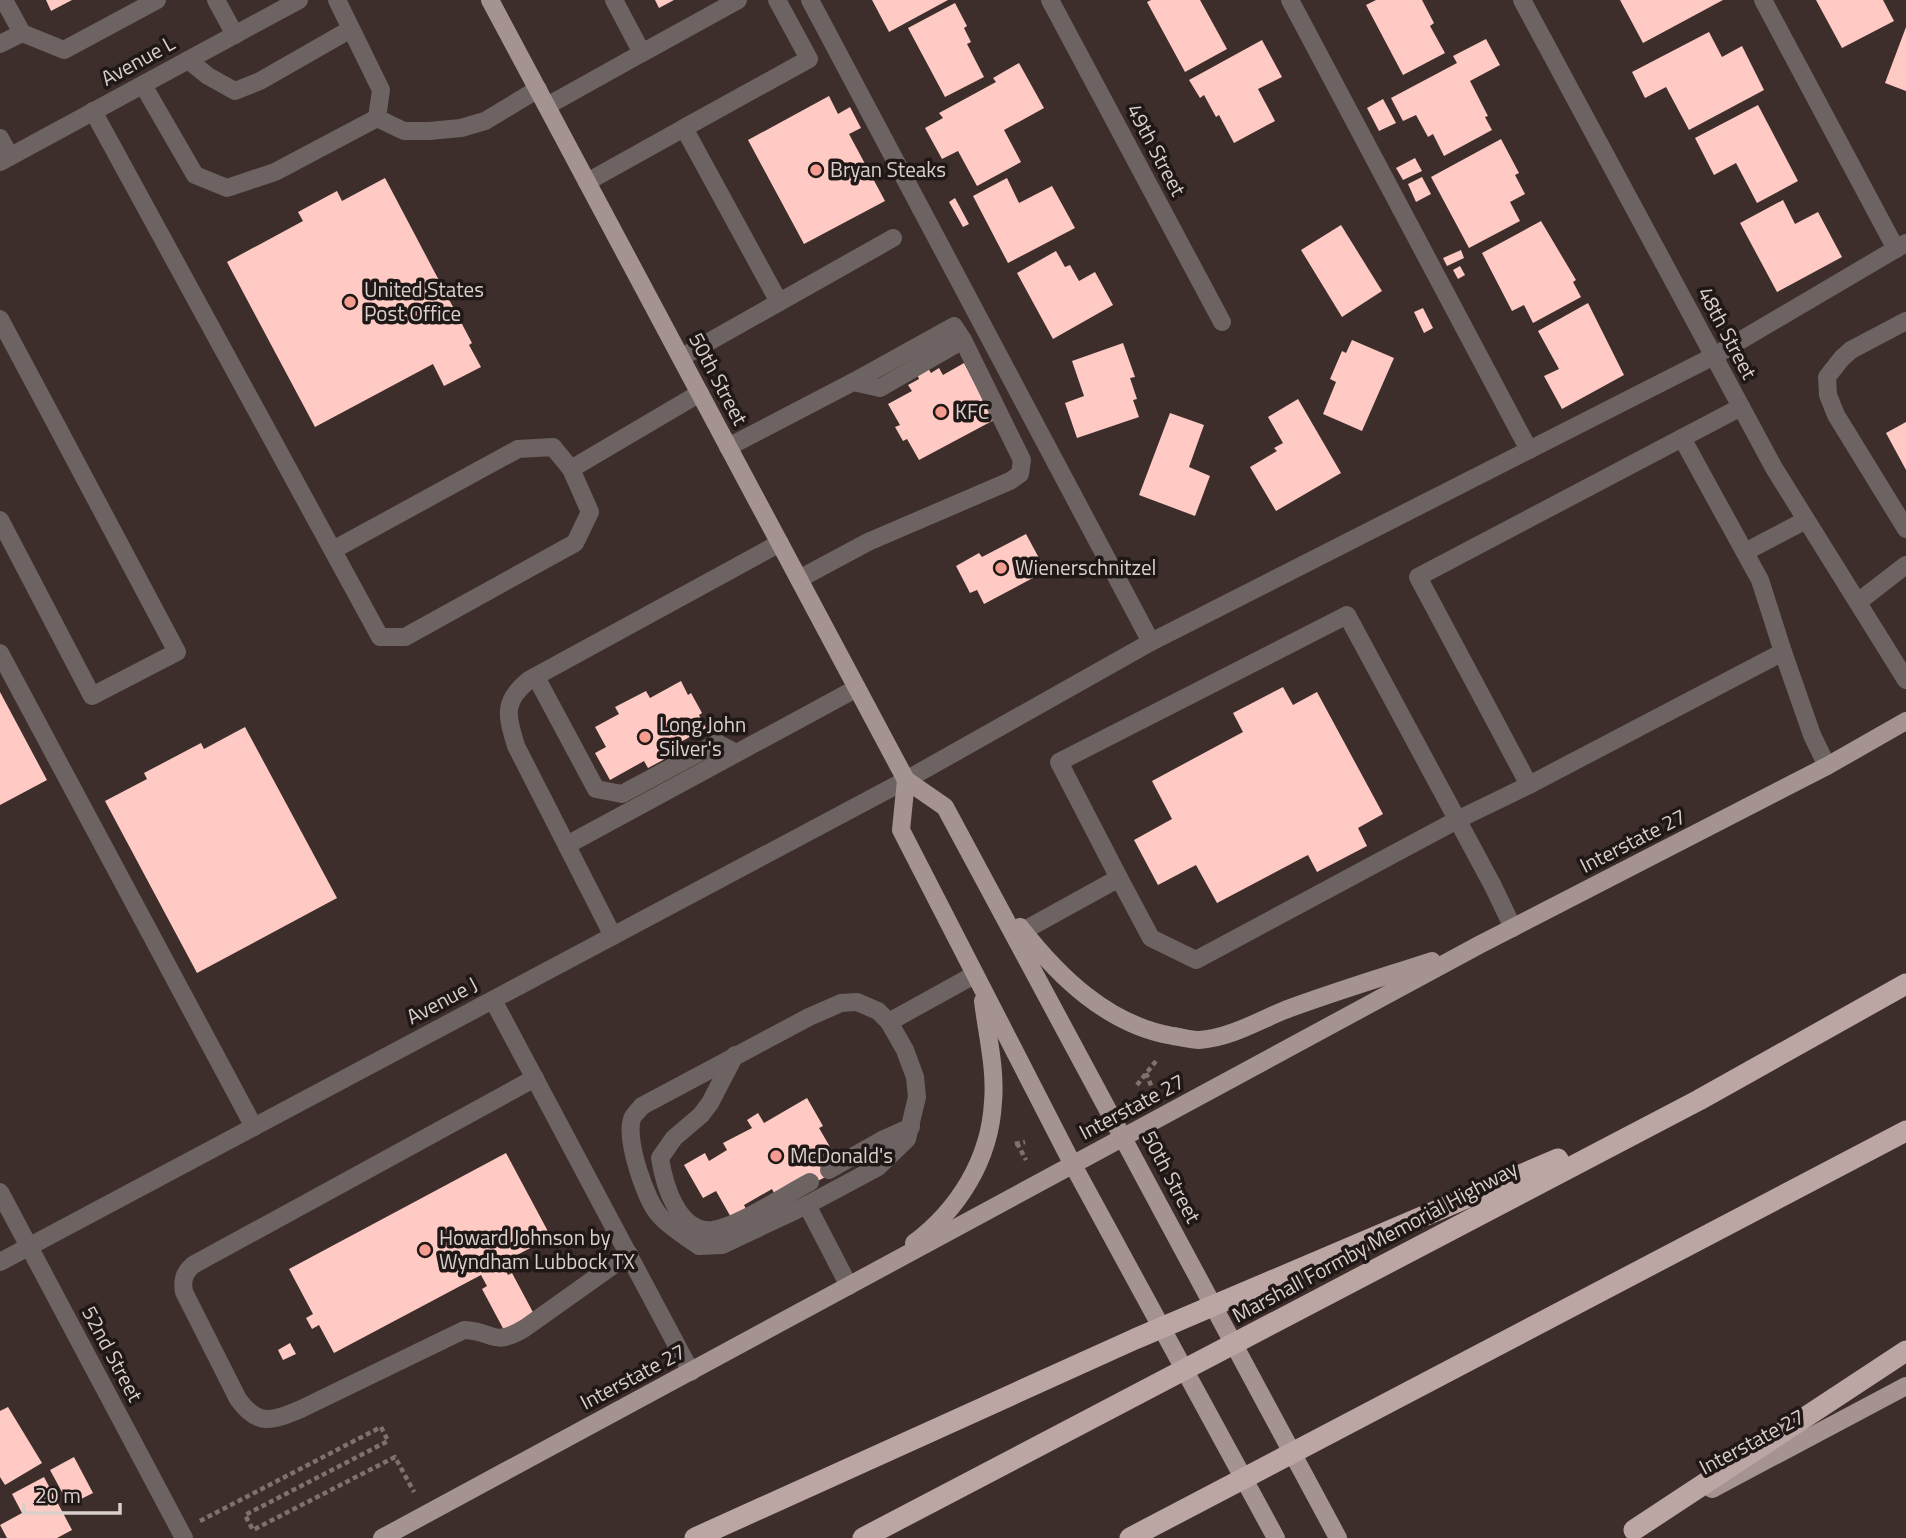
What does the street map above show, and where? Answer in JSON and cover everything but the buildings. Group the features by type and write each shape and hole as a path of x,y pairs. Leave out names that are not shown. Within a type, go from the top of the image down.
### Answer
{"highway":[{"name":"Marshall Formby Memorial Highway","path":"863,1538 1699,1100 1906,984"},
{"path":"695,1538 1135,1339 1699,1100"},
{"path":"1130,1538 1906,1131"},
{"path":"1626,1534 1906,1352"}],"main road":[{"name":"50th Street","path":"490,0 906,780 945,807 1338,1538"},
{"name":"Interstate 27","path":"382,1538 1479,945 1827,766 1906,721"},
{"path":"906,780 901,830 1073,1164 1276,1538"},
{"path":"989,889 1043,956 1079,992 1106,1010 1150,1032 1199,1040 1237,1031 1286,1010 1479,945"},
{"path":"875,1271 919,1239 954,1205 975,1173 989,1138 994,1101 990,1050 977,981"},
{"name":"Interstate 27","path":"1626,1534 1906,1386"}],"street":[{"path":"4,0 22,33 64,50 157,0"},
{"path":"216,0 235,35"},
{"name":"Avenue L","path":"5,159 299,0"},
{"path":"337,0 381,90 377,118"},
{"path":"614,0 642,53"},
{"path":"547,106 738,0"},
{"path":"587,182 808,59 777,0"},
{"path":"810,0 1151,642"},
{"name":"49th Street","path":"1050,0 1222,323"},
{"path":"1290,0 1529,450"},
{"name":"48th Street","path":"1522,0 1774,468 1906,680"},
{"path":"1763,0 1901,246"},
{"path":"188,60 208,76 235,91 260,81 351,29"},
{"path":"0,44 22,33"},
{"path":"143,85 195,175 227,188 275,172 377,118"},
{"path":"377,118 404,131 461,128 485,121 538,89"},
{"path":"93,111 332,550 380,637 405,636 575,543 590,512 571,469 553,447 518,449 332,550"},
{"path":"684,128 779,302"},
{"path":"0,138 5,159"},
{"path":"682,357 893,238"},
{"name":"Avenue J","path":"0,1262 906,780 1151,642 1714,356 1901,246"},
{"path":"0,319 177,652 92,696 0,520"},
{"path":"1906,321 1851,350 1827,377 1828,395 1836,415 1906,529"},
{"path":"728,447 954,326 962,340 1023,460 1020,474 1010,481 868,542 799,579"},
{"path":"571,469 700,393"},
{"path":"1529,785 1418,576 1741,407"},
{"path":"1682,438 1760,580 1812,735 1827,766"},
{"path":"1745,552 1806,520"},
{"path":"613,936 516,746 507,716 513,693 536,677 780,543"},
{"path":"1858,602 1906,565"},
{"path":"1513,928 1493,886 1457,820 1347,615 1059,762 1151,938 1196,960 1457,820 1783,652"},
{"path":"0,653 254,1127"},
{"path":"536,677 596,789 622,794 717,743 736,753"},
{"path":"567,845 857,688"},
{"path":"1023,931 1119,878"},
{"path":"889,1021 977,981"},
{"path":"494,1000 691,1372"},
{"path":"857,1002 877,1011 889,1021 905,1050 915,1077 917,1097 907,1139 878,1167 807,1205 722,1245 699,1246 660,1216 646,1193 637,1167 631,1132 632,1118 642,1106 841,1003 857,1002"},
{"path":"736,1055 710,1103 701,1115 674,1138 660,1158 663,1182 678,1212 693,1225 709,1230 727,1227 810,1182"},
{"path":"535,1078 193,1265 187,1271 182,1282 184,1292 238,1399 255,1417 263,1420 274,1419 301,1409 464,1330 482,1332 499,1340 510,1336 629,1254"},
{"path":"829,1170 911,1127"},
{"name":"52nd Street","path":"0,1192 182,1534"},
{"path":"807,1205 849,1286"}],"path":[{"path":"1137,1085 1156,1061"},
{"path":"1146,1073 1152,1088"},
{"path":"1007,1145 1025,1142"},
{"path":"1017,1143 1026,1160"},
{"path":"182,1534 381,1427 388,1441 245,1515 253,1530 396,1457"}],"place":[{"name":"Bryan Steaks","path":"816,170"},
{"name":"United States Post Office","path":"350,302"},
{"name":"KFC","path":"941,412"},
{"name":"Wienerschnitzel","path":"1001,568"},
{"name":"Long John Silver's","path":"645,737"},
{"name":"McDonald's","path":"776,1156"},
{"name":"Howard Johnson by Wyndham Lubbock TX","path":"425,1250"}]}
